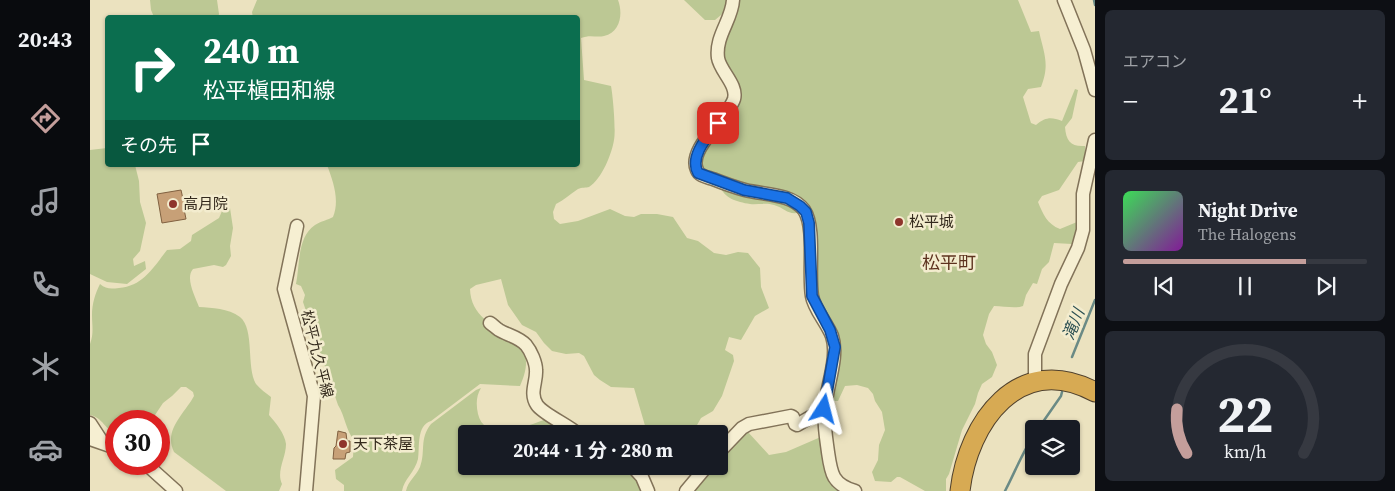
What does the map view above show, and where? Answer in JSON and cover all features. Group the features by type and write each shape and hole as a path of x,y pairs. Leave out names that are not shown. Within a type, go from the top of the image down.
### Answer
{"highway":[{"path":"960,491 969,449 986,416 1011,393 1035,383 1053,380 1082,386 1095,392"}],"street":[{"path":"733,0 718,51 720,63 734,88 735,97 727,112 703,144 695,162 696,169 698,173 705,177 744,190 787,198 806,212 809,223 812,296 830,330 835,347 824,409 830,471 838,482 855,491"},
{"path":"1064,0 1084,50 1095,90"},
{"path":"1035,383 1035,354 1061,284 1078,248 1083,230 1084,194 1095,140"},
{"name":"松平九久平線","path":"297,226 284,289 314,396 306,491"},
{"path":"490,322 500,331 525,344 536,370 533,385 538,406 567,425"},
{"path":"728,443 742,428 749,424 791,416 797,425 824,409"},
{"path":"90,423 103,443"},
{"path":"90,438 103,443"},
{"path":"158,475 176,491"},
{"path":"640,475 648,491"},
{"path":"686,491 699,475"}],"green space":[{"path":"150,0 217,0 219,14 153,15"},
{"path":"257,0 618,0 620,16 614,31 604,36 581,38 584,80 611,86 615,129 611,152 606,165 594,183 589,187 578,189 556,204 553,212 554,219 560,224 578,221 610,209 625,216 634,217 641,214 657,214 673,217 687,238 698,241 714,253 726,255 738,252 748,253 760,268 761,287 769,308 755,316 741,340 729,337 725,350 733,355 734,361 722,396 713,411 701,418 697,425 645,425 634,388 611,387 600,380 594,375 584,356 579,353 566,354 552,351 536,332 522,325 508,305 501,279 476,285 470,289 472,302 486,321 521,347 525,355 526,367 520,386 480,384 426,424 421,432 417,464 402,491 344,491 344,485 336,479 335,470 353,457 354,440 338,405 303,302 305,295 301,286 296,284 300,252 305,237 315,225 333,217 335,211 336,197 328,167 580,167 580,15 252,15"},
{"path":"684,0 731,0 727,10 715,20 705,20"},
{"path":"735,0 1018,0 1031,32 1039,31 1046,65 1041,87 1028,89 1023,97 1031,123 1036,125 1049,118 1062,121 1075,89 1078,90 1072,118 1065,127 1070,142 1085,146 1085,161 1078,162 1059,190 1042,196 1038,202 1052,224 1060,229 1077,222 1079,232 1072,244 1054,243 1049,262 1042,269 1037,284 1033,283 1026,295 1023,306 994,306 989,314 983,335 997,365 992,377 982,384 975,404 962,430 946,479 946,491 925,491 900,477 891,482 875,481 872,472 878,460 879,445 885,430 882,412 873,394 868,388 857,385 845,386 838,401 828,397 837,370 816,302 810,212 706,174 702,165 703,154 735,107 721,60"},
{"path":"105,148 105,167 136,167 139,181 140,202 146,223 140,251 133,259 134,266 145,261 146,269 127,284 107,282 90,274 90,150"},
{"path":"720,185 784,200 803,212 790,213 771,204 750,204 736,201 724,193"},
{"path":"230,208 233,228 230,246 231,256 223,267 214,265 193,269 190,282 199,307 230,312 240,317 245,323 249,339 253,377 256,384 271,397 269,415 280,429 286,444 280,474 282,484 279,491 226,491 174,452 171,444 173,429 194,396 193,392 186,387 181,387 163,403 158,410 105,410 105,426 98,418 90,415 92,311 100,284 106,288 113,288 127,287 135,284 147,275 167,250 180,249 191,241 192,235 219,218 222,211"},
{"path":"481,388 478,394 477,407 478,414 485,425 458,425 458,475 633,475 646,491 406,491 408,484 420,467 427,429"},
{"path":"546,419 553,425 529,425"},
{"path":"747,431 769,455 786,452 823,436 843,491 690,491 703,475 728,475 728,448"}],"building":[{"name":"高月院","path":"181,190 183,199 186,199 187,208 184,209 186,219 162,223 157,194"},
{"name":"天下茶屋","path":"338,431 346,433 347,441 350,441 350,452 346,453 345,459 333,459"}],"waterway":[{"name":"滝川","path":"1094,0 1095,5"},
{"name":"滝川","path":"1072,357 1095,300"},
{"name":"滝川","path":"1044,420 1062,392"},
{"name":"滝川","path":"1005,491 1025,451"}],"place":[{"name":"高月院","path":"173,204"},
{"name":"松平城","path":"899,222"},
{"name":"天下茶屋","path":"343,444"}],"district":[{"name":"松平町","path":"949,263"}],"route":[{"path":"718,123 703,144 695,162 698,173 744,190 787,198 800,206 809,218 812,296 830,330 835,347 824,409"}]}
